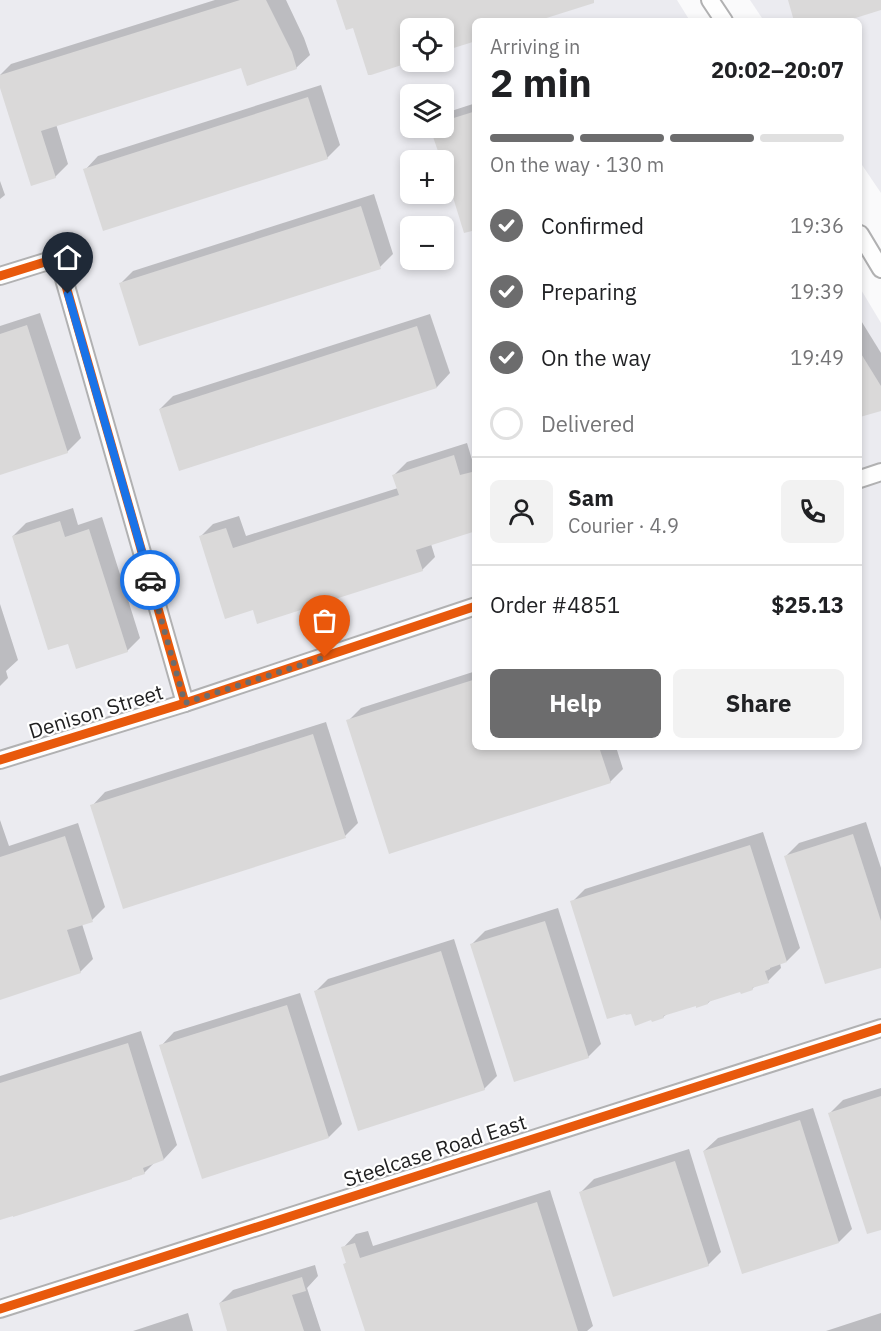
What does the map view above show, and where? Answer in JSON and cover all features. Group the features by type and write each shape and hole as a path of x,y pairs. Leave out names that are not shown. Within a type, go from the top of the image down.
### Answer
{"street":[{"path":"710,0 722,18"},
{"path":"862,237 881,269"},
{"path":"0,276 58,258 185,703"},
{"path":"862,478 881,472"},
{"name":"Denison Street","path":"0,760 185,703 472,607"},
{"name":"Steelcase Road East","path":"0,1309 881,1028"}],"shaded area":[{"path":"0,0 677,0 688,18 472,18 472,750 862,750 862,291 881,323 881,1331 0,1331"},
{"path":"750,0 881,0 881,193 862,165 862,18 762,18"}],"building":[{"path":"240,0 266,0 292,52 297,69 247,86 241,68 41,131 56,178 31,186 0,88 0,75"},
{"path":"336,0 594,0 594,3 546,18 472,18 472,42 454,48 454,18 400,18 400,66 371,75 368,75 353,28 346,30"},
{"path":"788,0 881,0 881,10 856,18 793,18"},
{"path":"308,97 328,159 103,231 83,169"},
{"path":"472,112 472,231 464,233 454,200 454,150 438,150 433,138 454,138 454,118"},
{"path":"361,206 381,269 139,346 119,283"},
{"path":"27,325 68,453 0,475 0,334"},
{"path":"417,326 437,388 179,471 159,409"},
{"path":"862,355 881,386 881,411 862,416"},
{"path":"454,455 460,475 472,472 472,532 416,550 423,571 257,624 253,610 225,619 199,536 226,528 233,548 399,495 392,475"},
{"path":"60,521 65,537 89,529 128,652 76,669 68,644 48,650 12,536"},
{"path":"472,680 472,750 600,750 611,783 389,854 346,720"},
{"path":"313,734 346,838 123,909 90,805"},
{"path":"853,834 881,921 881,968 825,984 784,856"},
{"path":"65,836 93,922 67,930 81,973 0,1000 0,857"},
{"path":"750,845 787,962 765,971 769,983 741,994 740,992 635,1026 631,1014 607,1019 570,901"},
{"path":"545,921 589,1058 514,1082 470,944"},
{"path":"441,951 485,1090 358,1131 314,991"},
{"path":"287,1005 329,1138 202,1179 159,1045"},
{"path":"128,1043 164,1160 143,1168 145,1174 132,1179 0,1220 0,1083"},
{"path":"881,1096 881,1230 867,1234 828,1113"},
{"path":"800,1120 839,1243 742,1274 703,1151"},
{"path":"675,1161 709,1266 613,1297 579,1192"},
{"path":"537,1202 578,1331 365,1331 343,1264 346,1263 341,1247 355,1243 360,1258"},
{"path":"302,1277 306,1291 292,1295 304,1331 227,1331 219,1303"}],"cycle path":[{"path":"0,276 58,258 185,703"},
{"path":"0,760 185,703 472,607"},
{"path":"0,1309 881,1028"}],"way so far":[{"path":"150,580 185,703 325,657"}],"route":[{"path":"68,294 150,580"}]}
